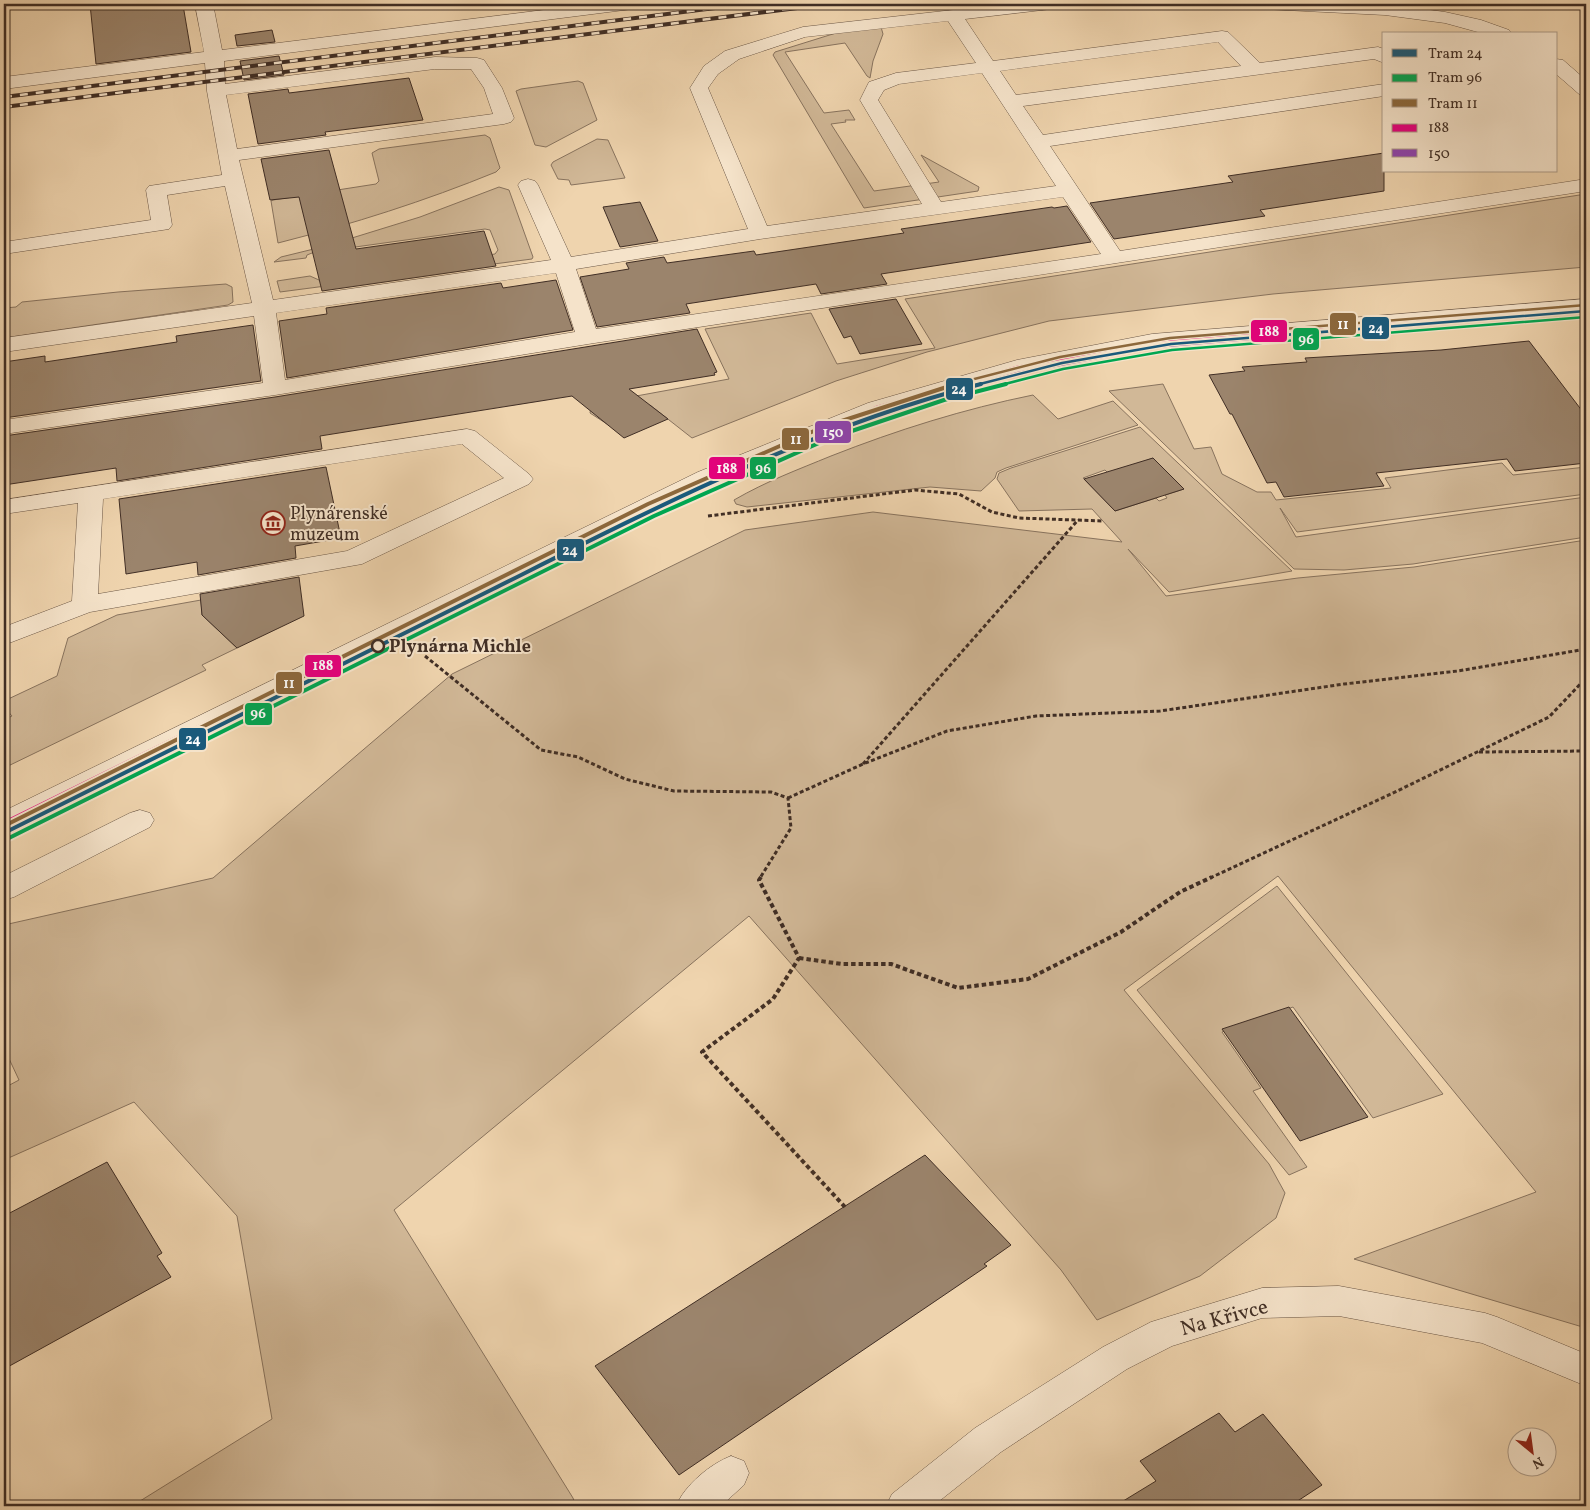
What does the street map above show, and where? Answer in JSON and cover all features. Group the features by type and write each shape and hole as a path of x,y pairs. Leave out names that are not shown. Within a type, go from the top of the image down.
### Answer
{"street":[{"path":"204,4 214,56 216,91 228,156 264,306 275,388"},
{"path":"4,83 632,4"},
{"path":"887,4 898,20"},
{"path":"760,233 699,88 711,70 732,55 803,32 1051,4"},
{"path":"1264,4 1423,14 1463,21 1497,32"},
{"path":"954,16 1114,258"},
{"path":"935,209 869,100 876,86 896,79 1222,36 1255,69"},
{"path":"1010,102 1378,53 1382,56"},
{"path":"216,91 435,63 477,64 493,88 504,118 228,156"},
{"path":"1558,66 1586,90"},
{"path":"1036,142 1382,90"},
{"path":"4,248 162,225 156,190 234,180"},
{"path":"528,185 564,265 588,337"},
{"path":"4,427 275,388 588,337 1586,185"},
{"path":"4,345 264,306 564,265 760,233 1068,190"},
{"path":"4,823 706,477 876,408 1017,367 1152,341 1586,305"},
{"path":"4,507 466,436 521,479 353,558 85,605 4,637"},
{"path":"85,605 90,494"},
{"path":"4,889 140,820"},
{"name":"Na Křivce","path":"905,1506 988,1440 1115,1358 1163,1333 1262,1303 1339,1301 1485,1328 1586,1370"},
{"path":"695,1506 731,1474"}],"path":[{"path":"643,509 696,518 915,490 960,494 992,512 1020,518 1103,522"},
{"path":"863,764 1078,520"},
{"path":"418,650 541,750 578,757 625,779 674,791 771,792 788,798 863,764 947,731 1036,716 1160,711 1344,684 1458,671 1586,650"},
{"path":"799,958 842,964 891,964 958,988 1028,979 1121,932 1180,892 1550,717 1586,678"},
{"path":"1476,752 1586,751"},
{"path":"788,798 791,828 775,858 759,880 799,958"},
{"path":"799,958 773,999 702,1052 845,1207"}],"shaded area":[{"path":"881,27 883,34 873,61 870,78 845,43 785,52 824,113 849,110 855,120 845,120 846,122 831,124 874,191 939,182 921,155 979,187 978,191 864,208 773,55 775,52 836,33"},
{"path":"578,81 583,83 597,120 546,147 535,145 516,91"},
{"path":"485,135 490,138 500,168 496,172 443,193 388,211 278,243 271,201 376,184 379,181 372,153 379,149"},
{"path":"597,139 608,140 625,178 571,185 569,180 558,179 551,165 553,162"},
{"path":"499,187 509,190 533,257 532,259 280,292 277,281 310,276 319,280 495,254 498,250 490,230 485,229 312,253 307,255 306,258 274,262 281,257 326,246 420,217"},
{"path":"1586,194 1586,267 1273,294 1049,321 927,352 836,381 692,438 650,405 607,424 590,413 591,407 598,403 729,379 705,329 811,313 837,364 935,348 905,299"},
{"path":"226,284 232,287 233,302 228,305 4,338 4,308 16,307 22,302 118,292"},
{"path":"1163,384 1194,449 1211,447 1222,474 1257,492 1271,492 1276,500 1391,488 1385,478 1502,463 1513,475 1586,467 1586,494 1297,532 1280,508 1296,537 1586,497 1586,537 1413,564 1344,570 1294,569 1109,391"},
{"path":"1033,395 1058,419 1113,401 1138,425 1006,468 997,472 995,478 981,491 930,487 747,507 736,504 734,500 782,476 881,437 956,414"},
{"path":"1140,427 1292,571 1169,592 1128,549 1166,596 1298,578 1414,567 1586,540 1586,1328 1354,1259 1536,1192 1278,876 1124,990 1269,1164 1285,1193 1276,1218 1200,1276 1097,1320 1061,1270 749,916 394,1210 573,1498 576,1506 132,1506 272,1419 237,1216 134,1102 4,1160 4,1088 19,1080 4,1048 4,925 213,878 452,674 745,530 873,512 1122,542 1092,509 1019,511 997,479 999,473","holes":["1153,458 1184,489 1165,495 1167,498 1159,501 1156,498 1115,511 1083,478 1105,470 1109,474"]},
{"path":"201,600 202,615 237,648 202,665 206,670 4,768 4,720 12,716 4,707 4,701 57,676 68,638 117,615"},
{"path":"1277,886 1443,1094 1373,1118 1293,1007 1222,1032 1261,1088 1253,1091 1307,1167 1289,1175 1137,990"}],"building":[{"path":"90,4 183,5 191,52 96,64"},
{"path":"272,30 275,42 237,46 235,35"},
{"path":"279,56 284,75 244,80 240,61"},
{"path":"409,78 423,120 325,132 326,135 258,144 248,94 288,89 289,93"},
{"path":"329,150 356,249 484,231 496,266 322,291 299,197 270,200 261,159"},
{"path":"1382,153 1384,191 1260,210 1265,216 1114,239 1090,203 1233,182 1228,176"},
{"path":"640,202 658,241 620,247 603,207"},
{"path":"1067,206 1091,242 881,274 887,284 821,294 816,284 686,304 690,313 597,327 580,277 629,269 626,263 664,257 667,263 754,251 756,255 904,233 901,229"},
{"path":"556,280 573,330 287,378 279,321 327,314 326,308 501,283 503,288"},
{"path":"896,299 922,344 860,354 851,336 844,338 829,309"},
{"path":"253,325 261,381 4,418 4,362 45,356 45,362 177,342 176,336"},
{"path":"697,329 717,372 714,373 715,375 629,389 668,419 624,438 572,396 320,436 322,449 117,481 116,468 4,485 4,436 275,397"},
{"path":"1529,341 1586,416 1586,463 1515,471 1507,459 1376,473 1384,486 1284,497 1276,482 1267,483 1232,414 1230,414 1209,375 1245,371 1242,367 1307,362 1305,358 1441,350"},
{"path":"1153,458 1184,489 1115,511 1084,479"},
{"path":"326,467 341,538 295,546 296,558 198,575 197,562 126,574 119,499"},
{"path":"299,577 304,616 237,648 202,615 200,594"},
{"path":"1289,1007 1368,1117 1300,1141 1222,1029"},
{"path":"925,1155 1011,1245 984,1264 987,1266 679,1475 595,1366"},
{"path":"107,1162 162,1253 157,1256 171,1277 4,1369 4,1216"},
{"path":"1219,1413 1235,1432 1263,1414 1322,1485 1290,1506 1115,1506 1156,1481 1140,1461"}],"railway":[{"path":"4,97 747,4"},
{"path":"741,7 761,4"},
{"path":"4,107 829,4"}],"tram line":[{"name":"11","path":"4,826 648,504 823,427 940,388 1060,357 1170,338 1586,305"},
{"name":"24","path":"4,833 651,510 826,433 942,394 1062,363 1171,344 1586,311"},
{"name":"96","path":"7,839 654,516 828,439 944,400 1063,369 1172,350 1586,317"}],"transit line":[{"name":"188","path":"4,823 706,477 876,408 1017,367 1152,341 1586,305"},
{"name":"150","path":"7,829 709,483 878,414 1018,373 1153,347 1586,311"}],"place":[{"name":"Plynárenské muzeum","path":"273,523"},
{"name":"Plynárna Michle","path":"378,646"}]}
